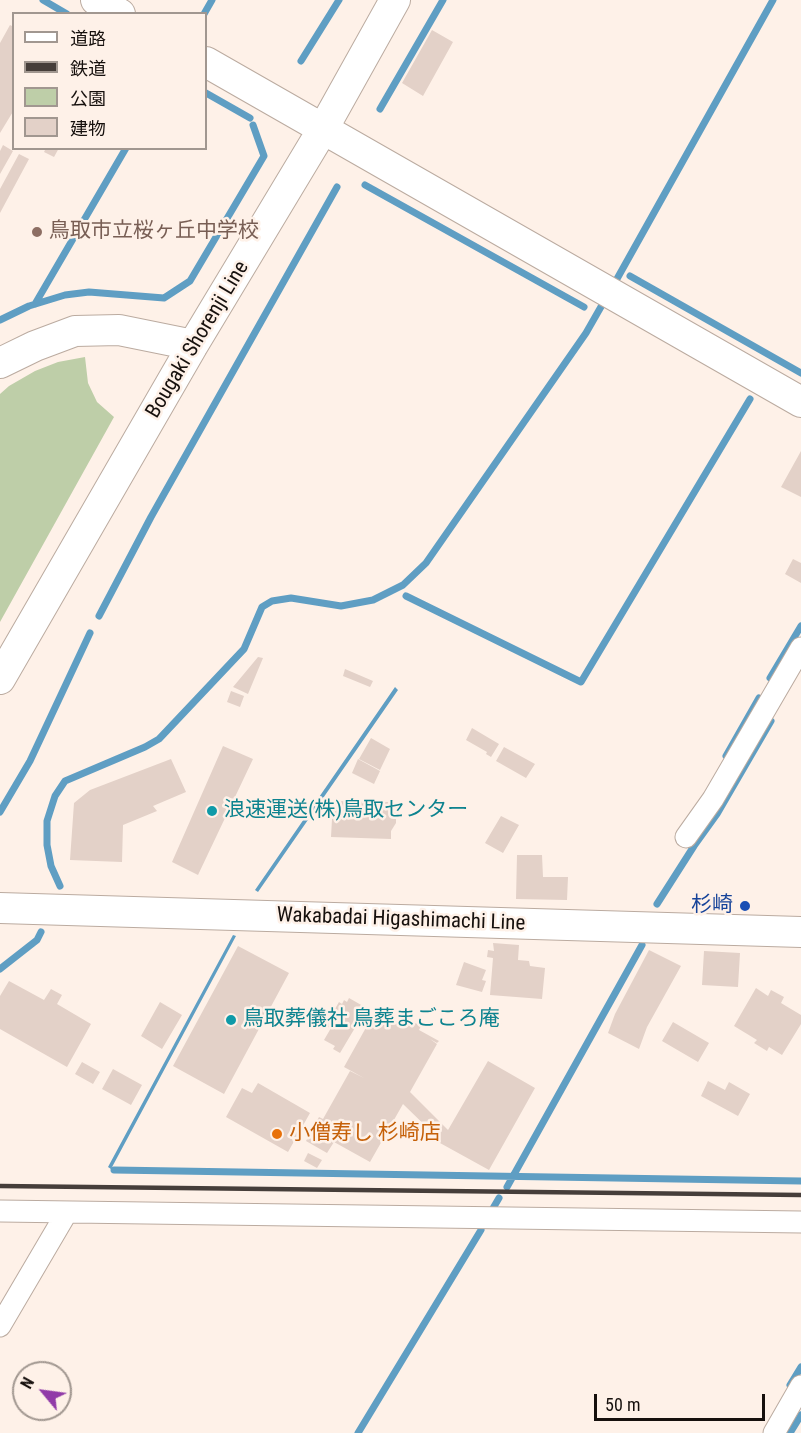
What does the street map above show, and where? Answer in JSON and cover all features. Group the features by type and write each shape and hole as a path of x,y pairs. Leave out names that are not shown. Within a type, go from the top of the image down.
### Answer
{"main road":[{"path":"96,0 117,12"},
{"name":"Bougaki Shorenji Line","path":"0,679 193,345 323,129 395,0"},
{"path":"207,63 801,402"},
{"path":"0,363 35,346 75,332 119,330 193,345"},
{"name":"Wakabadai Higashimachi Line","path":"0,908 801,932"}],"street":[{"path":"686,837 713,800 801,648"},
{"path":"0,1211 801,1222"},
{"path":"0,1326 67,1212"},
{"path":"774,1433 801,1386"}],"green space":[{"path":"85,357 88,383 97,402 114,417 0,622 0,394 35,371 58,362"}],"water":[{"path":"395,687 398,690 258,892 255,890"},
{"path":"233,935 236,936 111,1169 108,1167"}],"building":[{"path":"10,25 12,26 12,113 0,133 0,43"},
{"path":"432,30 453,42 423,96 402,83"},
{"path":"3,145 13,151 0,174 0,151"},
{"path":"45,150 58,150 54,157 44,152"},
{"path":"19,154 29,159 0,213 0,189"},
{"path":"801,451 801,497 781,487"},
{"path":"793,559 801,563 801,583 785,574"},
{"path":"258,657 263,658 248,694 233,687"},
{"path":"345,669 373,681 370,687 343,676"},
{"path":"231,691 244,696 240,707 227,702"},
{"path":"472,728 499,744 491,757 486,754 487,752 466,740"},
{"path":"371,738 390,749 380,770 359,759"},
{"name":"浪速運送(株)鳥取センター","path":"223,746 253,759 198,875 172,862"},
{"path":"504,747 535,764 526,778 496,761"},
{"path":"171,759 186,792 153,806 157,811 123,825 122,862 70,860 74,803 90,790"},
{"path":"358,759 380,771 374,784 352,773"},
{"path":"333,801 391,802 396,808 396,823 391,831 391,839 331,837"},
{"path":"501,816 519,825 503,853 485,843"},
{"path":"517,855 542,855 543,877 568,877 567,900 516,899"},
{"path":"493,943 519,945 518,960 529,961 530,966 545,968 542,999 490,995 493,958 487,957 488,950 494,951"},
{"name":"鳥取葬儀社 鳥葬まごころ庵","path":"238,946 289,973 224,1094 173,1066"},
{"path":"649,950 681,966 647,1027 639,1049 608,1033 615,1014"},
{"path":"704,951 740,953 738,987 702,985"},
{"path":"464,962 486,970 482,980 486,981 482,992 456,985"},
{"path":"9,981 44,1000 51,989 62,995 57,1004 91,1024 67,1067 0,1029 0,996"},
{"path":"756,988 768,996 771,990 784,997 781,1003 801,1015 801,1024 782,1055 769,1047 767,1051 754,1043 757,1040 734,1026"},
{"path":"349,998 363,1006 361,1009 365,1011 340,1053 333,1049 335,1046 324,1040 331,1028 325,1026 339,1002 342,1004 344,1000 347,1002"},
{"path":"160,1002 182,1015 162,1049 141,1036"},
{"path":"373,1015 388,1023 391,1018 407,1027 410,1020 421,1026 419,1030 439,1041 437,1043 430,1039 437,1044 410,1092 448,1130 488,1061 535,1088 489,1170 440,1143 441,1141 403,1104 370,1162 334,1142 327,1153 306,1141 319,1117 323,1119 350,1071 364,1078 344,1067"},
{"path":"673,1022 709,1043 698,1062 662,1041"},
{"path":"82,1062 100,1072 93,1084 75,1074"},
{"path":"113,1069 142,1085 131,1105 102,1089"},
{"path":"708,1081 725,1090 729,1082 750,1094 738,1116 701,1096"},
{"name":"小僧寿し 杉崎店","path":"258,1083 310,1113 288,1152 226,1117 242,1088 252,1093"},
{"path":"308,1153 322,1160 317,1168 304,1161"}],"waterway":[{"path":"43,0 64,12"},
{"path":"205,12 212,0"},
{"path":"301,61 339,0"},
{"path":"380,109 443,0"},
{"path":"613,286 773,0"},
{"path":"207,94 250,118"},
{"path":"0,320 29,306 65,295 89,292 164,298 190,281 264,156 253,125"},
{"path":"35,304 125,150"},
{"path":"365,185 584,307"},
{"path":"99,616 151,517 337,187"},
{"path":"630,276 801,373"},
{"path":"60,886 51,866 47,845 47,821 55,796 65,781 159,739 244,649 262,607 272,601 291,598 341,606 373,600 403,585 426,563 586,333 606,298"},
{"path":"406,596 581,682 750,399"},
{"path":"770,678 801,626"},
{"path":"0,812 30,761 90,633"},
{"path":"726,756 759,698"},
{"path":"657,904 717,814 771,721"},
{"path":"0,969 37,940 41,932"},
{"path":"507,1187 642,945"},
{"path":"114,1170 801,1181"},
{"path":"492,1210 499,1198"},
{"path":"358,1433 481,1230"},
{"path":"790,1385 801,1367"},
{"path":"790,1433 801,1415"}],"railway":[{"path":"0,1186 801,1195"}],"place":[{"name":"鳥取市立桜ヶ丘中学校","path":"37,232"},
{"name":"浪速運送(株)鳥取センター","path":"212,811"},
{"name":"杉崎","path":"745,906"},
{"name":"鳥取葬儀社 鳥葬まごころ庵","path":"231,1020"},
{"name":"小僧寿し 杉崎店","path":"277,1134"}]}
